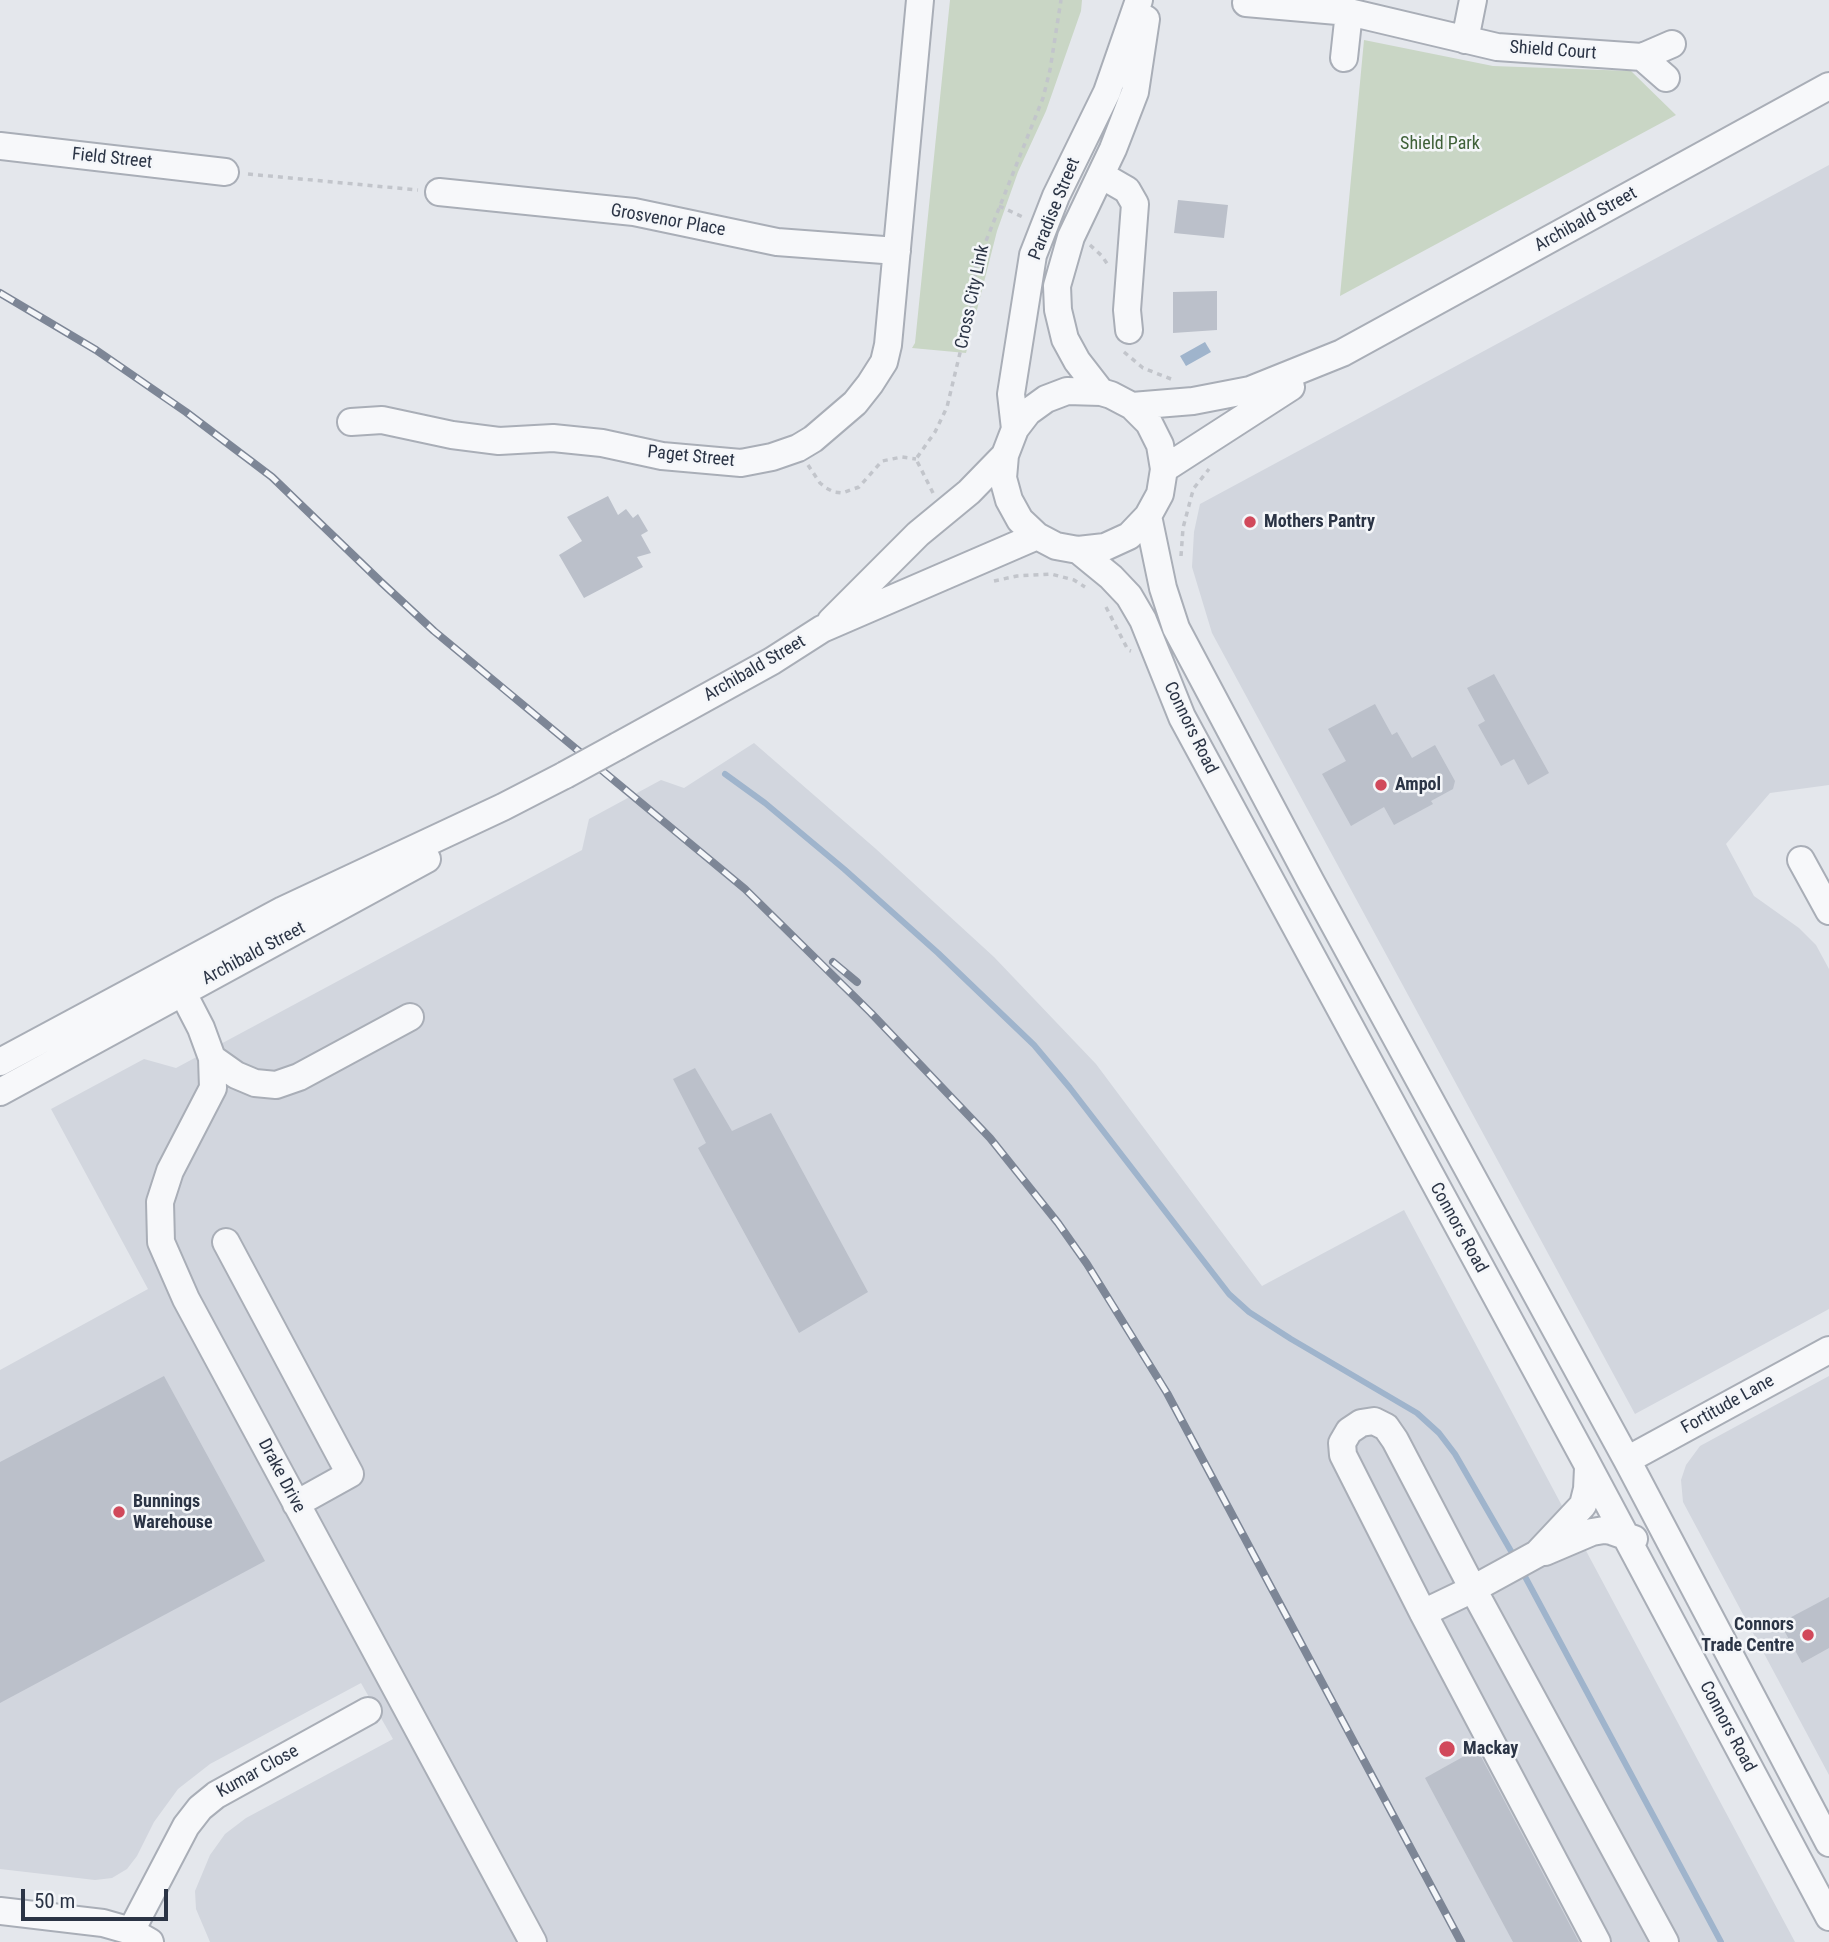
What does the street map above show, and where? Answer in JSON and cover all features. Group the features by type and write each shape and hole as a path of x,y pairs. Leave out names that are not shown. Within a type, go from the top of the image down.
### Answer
{"street":[{"name":"Paget Street","path":"351,422 382,420 452,435 499,441 553,438 602,443 662,456 741,463 798,448 834,422 855,403 884,362 888,345 920,0"},
{"name":"Paradise Street","path":"1014,429 1011,394 1033,255 1056,196 1107,92 1139,0"},
{"name":"Paradise Street","path":"1101,392 1076,361 1065,339 1058,310 1058,286 1071,237 1101,175 1135,92 1146,26 1147,0"},
{"path":"1465,40 1473,0"},
{"name":"Shield Court","path":"1245,3 1349,12 1497,47 1642,57 1672,44"},
{"path":"1344,58 1349,12"},
{"path":"1642,57 1666,78"},
{"name":"Archibald Street","path":"1164,469 1342,353 1829,86"},
{"name":"Field Street","path":"0,146 225,172"},
{"name":"Paradise Street","path":"1101,175 1127,190 1135,204 1127,302 1129,330"},
{"name":"Grosvenor Place","path":"439,192 634,212 778,242 897,251"},
{"name":"Archibald Street","path":"1132,406 1193,401 1250,390 1342,353"},
{"path":"1067,391 1111,395 1132,406 1149,423 1160,445 1164,469 1160,494 1148,516 1129,536 1105,547 1077,550 1056,546 1037,536 1020,520 1009,500 1003,478 1004,455 1014,429 1028,412 1046,399 1067,391"},
{"name":"Archibald Street","path":"822,629 918,534 969,492 1004,455"},
{"name":"Connors Road","path":"1148,516 1163,588 1176,628 1323,905 1627,1460 1827,1842"},
{"name":"Archibald Street","path":"0,1062 402,875 503,807 618,747 772,661 822,629 1037,536"},
{"name":"Connors Road","path":"1077,550 1111,576 1136,608 1194,740 1829,1917"},
{"path":"1801,860 1829,911"},
{"name":"Archibald Street","path":"0,1092 177,981"},
{"name":"Drake Drive","path":"177,981 201,1028 212,1058 213,1088 170,1171 160,1202 161,1242 186,1299 533,1942"},
{"path":"212,1058 236,1075 255,1083 276,1085 299,1077 410,1017"},
{"path":"226,1242 349,1474 296,1504"},
{"name":"Fortitude Lane","path":"1627,1460 1829,1350"},
{"path":"1597,1942 1343,1455 1342,1443 1349,1431 1361,1423 1374,1421 1386,1427 1395,1440 1665,1942"},
{"path":"1535,1555 1583,1505 1588,1468"},
{"path":"1423,1612 1473,1589 1535,1555 1555,1550 1592,1532 1611,1531 1624,1535 1652,1552 1703,1647 1741,1699 1767,1727"},
{"name":"Kumar Close","path":"140,1936 186,1826 200,1808 216,1795 368,1711"},
{"path":"0,1911 103,1923 140,1936"}],"path":[{"name":"Cross City Link","path":"916,459 935,432 947,407 971,307 976,266 1043,98 1061,0"},
{"path":"225,172 439,192"},
{"path":"999,206 1032,221"},
{"path":"798,448 820,483 834,492 850,491 859,487 882,461 902,457 916,459 935,498"},
{"path":"1181,565 1182,536 1189,502 1194,488 1210,467"},
{"path":"994,581 1017,576 1051,574 1074,580 1094,595"}],"shaded area":[{"path":"1829,165 1829,785 1770,793 1726,844 1754,896 1799,928 1816,945 1829,969 1829,1309 1635,1414 1212,633 1192,567 1194,532 1200,504"},
{"path":"754,743 994,957 1096,1064 1262,1286 1404,1210 1795,1942 210,1942 196,1909 195,1891 210,1855 225,1834 246,1818 393,1739 361,1683 210,1764 178,1789 154,1822 137,1856 127,1869 112,1878 95,1880 0,1869 0,1370 148,1289 51,1109 144,1059 176,1068 582,850 589,819 661,780 684,788"},
{"path":"1829,1376 1829,1775 1683,1502 1681,1480 1686,1465 1700,1446"}],"green space":[{"path":"950,0 1082,0 1081,11 1046,111 1018,172 997,231 966,353 912,348 915,343"},
{"name":"Shield Park","path":"1364,40 1493,66 1631,71 1676,115 1340,296"}],"water":[{"path":"1205,342 1211,352 1186,366 1180,356"}],"building":[{"path":"1178,200 1228,205 1224,238 1174,233"},
{"path":"1217,291 1217,330 1173,333 1173,292"},
{"path":"608,496 618,515 626,509 633,518 638,514 648,531 641,535 651,553 637,557 643,567 584,598 559,555 582,541 567,517"},
{"path":"1494,674 1549,773 1528,785 1514,759 1501,766 1478,725 1485,721 1467,688"},
{"path":"1375,704 1392,735 1397,732 1412,758 1435,745 1455,781 1453,789 1431,801 1433,804 1394,825 1384,807 1351,826 1322,774 1346,761 1328,729"},
{"path":"695,1068 732,1131 771,1113 868,1292 799,1333 698,1148 706,1143 673,1079"},
{"name":"Bunnings Warehouse","path":"164,1376 265,1561 0,1703 0,1462"},
{"name":"Connors Trade Centre","path":"1829,1597 1829,1648 1802,1663 1780,1623"},
{"path":"1477,1749 1579,1942 1513,1942 1425,1778"}],"waterway":[{"path":"725,774 765,803 844,869 938,953 1034,1045 1229,1294 1249,1312 1291,1339 1417,1413 1439,1433 1455,1454 1515,1558"},
{"path":"1522,1571 1721,1942"}],"railway":[{"path":"0,293 96,350 186,412 272,477 434,631 745,889 871,1013 990,1138 1087,1264 1167,1393 1461,1942"},
{"path":"833,962 857,982"}],"place":[{"name":"Mothers Pantry","path":"1250,522"},
{"name":"Ampol","path":"1381,785"},
{"name":"Bunnings Warehouse","path":"119,1512"},
{"name":"Connors Trade Centre","path":"1808,1635"},
{"name":"Mackay","path":"1447,1749"}]}
